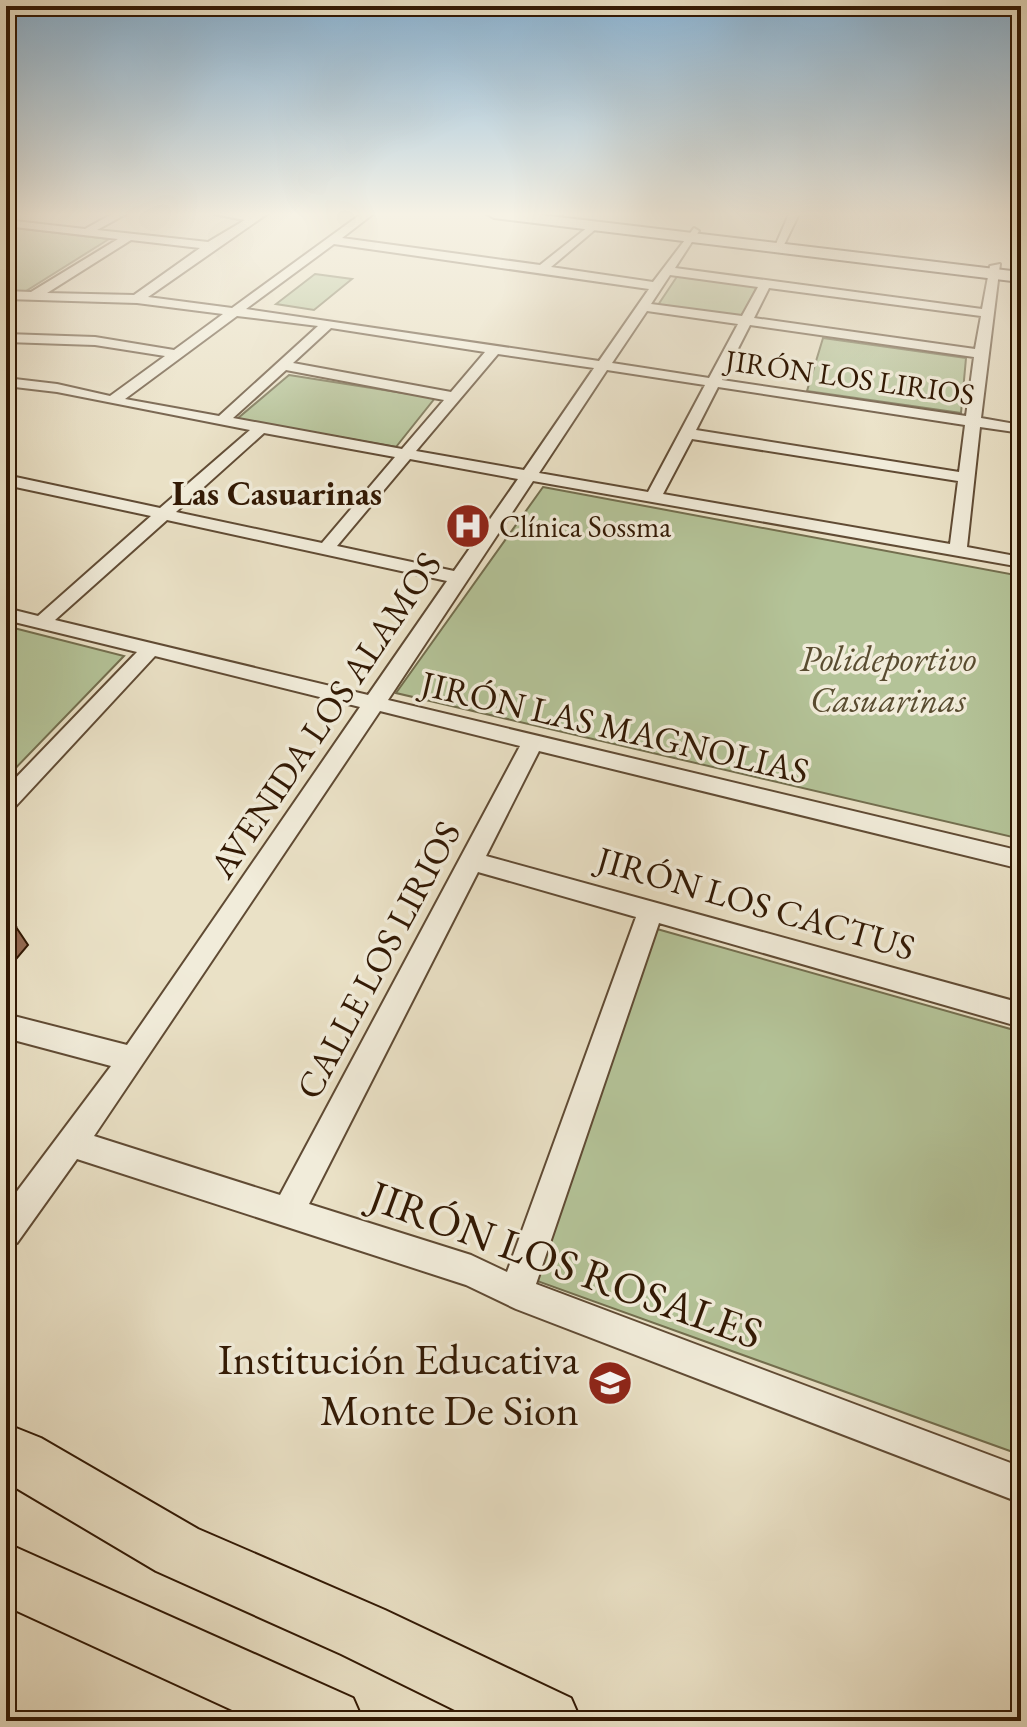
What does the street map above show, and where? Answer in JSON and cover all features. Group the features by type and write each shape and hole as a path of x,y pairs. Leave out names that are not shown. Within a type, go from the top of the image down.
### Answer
{"main road":[{"path":"6,1453 21,1458 177,1550 363,1632 548,1721"},
{"path":"6,1574 325,1720"}],"street":[{"name":"JIRÓN LOS LIRIOS","path":"48,295 137,299 328,324 1021,429"},
{"path":"137,299 143,295"},
{"path":"113,401 256,295"},
{"name":"AVENIDA LOS ALAMOS","path":"6,1232 74,1144 133,1059 650,295"},
{"path":"654,496 684,433 760,295"},
{"path":"841,295 987,313"},
{"path":"958,550 991,295"},
{"path":"641,306 981,354"},
{"path":"223,420 328,324"},
{"path":"6,338 95,341 176,354"},
{"path":"325,550 493,351"},
{"path":"281,365 453,397"},
{"path":"6,382 57,388 405,454 1021,562"},
{"path":"40,624 261,428"},
{"path":"684,433 967,478"},
{"path":"6,480 459,578"},
{"name":"JIRÓN LAS MAGNOLIAS","path":"6,614 1021,860"},
{"path":"6,802 151,649"},
{"name":"CALLE LOS LIRIOS","path":"288,1212 533,742"},
{"name":"JIRÓN LOS CACTUS","path":"471,861 1021,1015"},
{"path":"516,1293 650,912"},
{"path":"6,1026 133,1059"},
{"name":"JIRÓN LOS ROSALES","path":"74,1144 471,1271 516,1293 1021,1485"}],"green space":[{"path":"288,295 333,295 314,310 276,304"},
{"path":"665,295 753,295 741,318 658,305"},
{"path":"823,338 966,358 961,413 807,391"},
{"path":"289,375 435,398 396,447 237,419"},
{"name":"Polideportivo Casuarinas","path":"543,487 1021,576 1021,839 396,693"},
{"path":"6,626 124,656 6,778"},
{"path":"657,929 1021,1032 1021,1455 537,1281"}],"building":[{"path":"6,923 16,927 6,939"}],"place":[{"name":"Clínica Sossma","path":"468,526"},
{"name":"Institución Educativa Monte De Sion","path":"610,1383"}],"district":[{"name":"Las Casuarinas","path":"277,493"}]}
